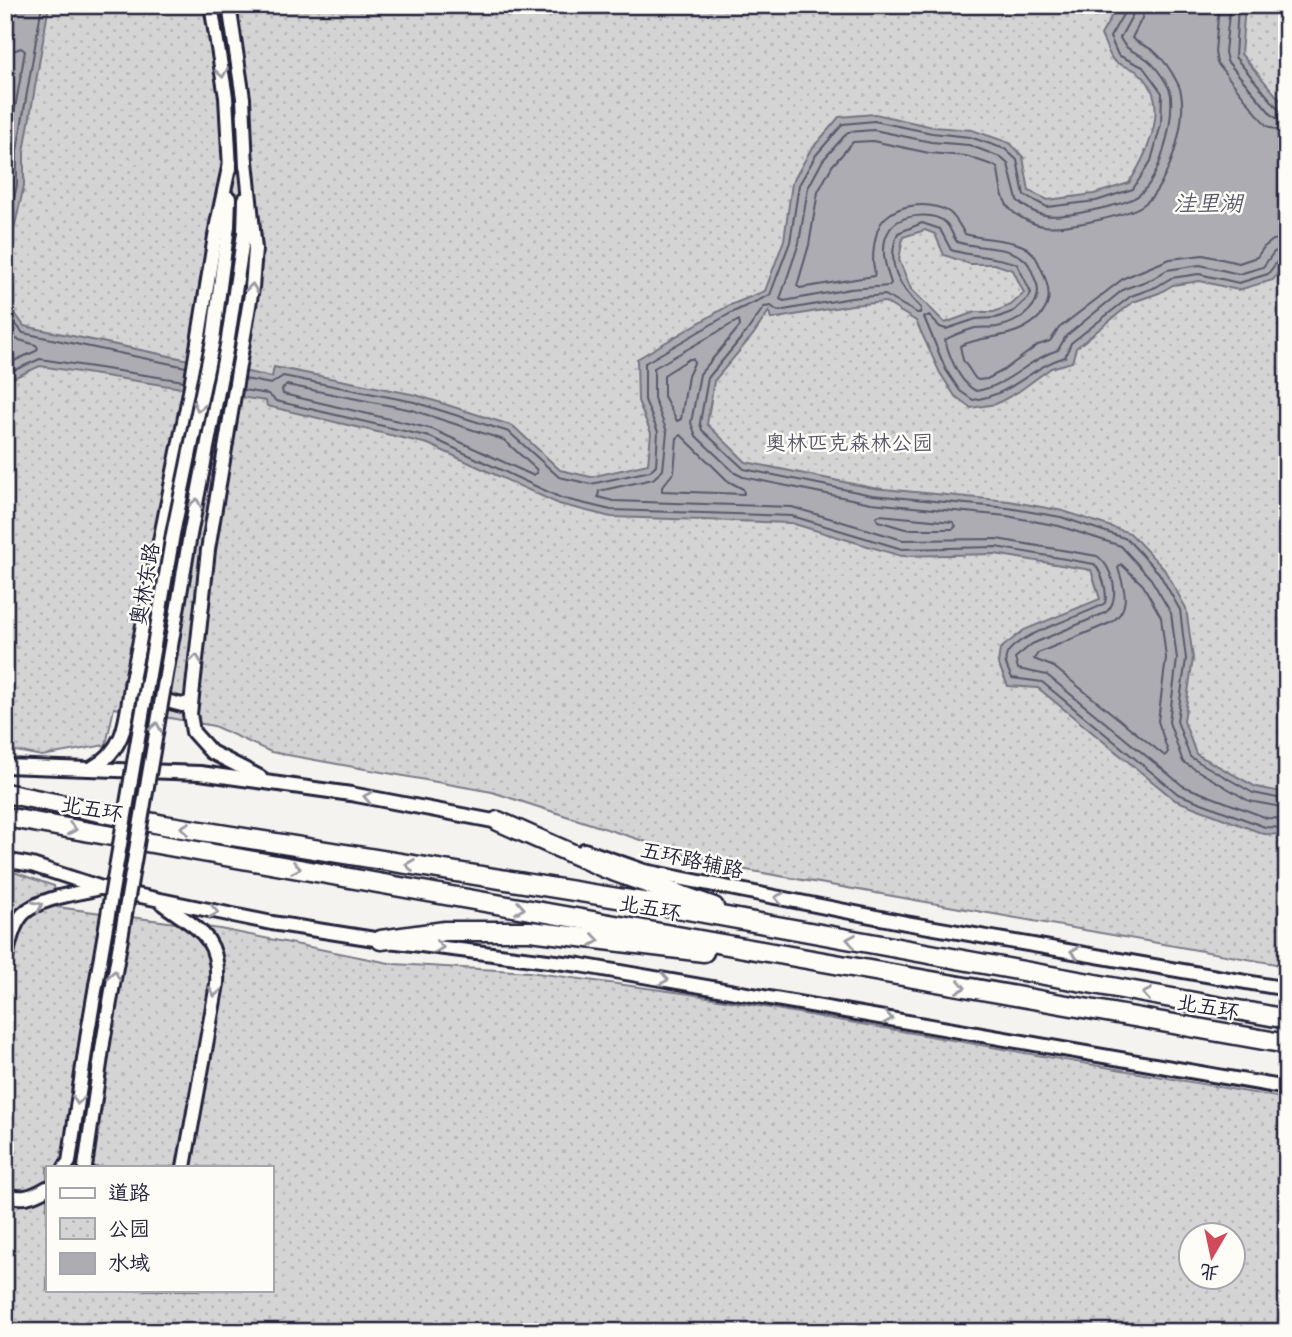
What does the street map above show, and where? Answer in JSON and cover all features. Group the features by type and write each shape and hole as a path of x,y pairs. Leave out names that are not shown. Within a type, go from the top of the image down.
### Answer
{"highway":[{"name":"北五环","path":"5,793 164,825 756,923 1287,1019"},
{"name":"北五环","path":"5,817 1287,1044"},
{"path":"498,821 607,869 756,923"},
{"path":"381,940 445,931 530,931 641,946 830,964"}],"main road":[{"name":"奥林东路","path":"66,1166 69,1162 88,1032 173,534 213,340 228,226 230,163 226,97 211,5"},
{"name":"奥林东路","path":"85,1166 103,1043 187,548 228,345 244,233 246,161 243,98 229,5"},
{"path":"246,161 256,249 242,356 208,550 191,702 193,732 211,752 270,782"},
{"path":"92,768 106,760 117,747 124,728 199,346 217,224 230,163"},
{"path":"132,680 143,695 182,705 191,702"},
{"name":"五环路辅路","path":"5,766 200,773 351,794 498,821 644,871 906,923 1287,989"},
{"path":"5,860 32,865 102,888 271,923 580,965 1287,1088"},
{"path":"5,961 13,931 23,914 49,900 102,888"},
{"path":"159,901 202,932 211,944 218,962 217,984 184,1166"},
{"path":"5,1195 18,1199 34,1196 46,1189"}],"green space":[{"name":"奥林匹克森林公园","path":"5,5 1287,5 1287,966 718,865 492,792 271,752 214,726 114,708 106,745 42,756 5,749"},
{"path":"5,869 54,886 57,907 220,929 394,964 529,972 690,994 1287,1099 1287,1332 5,1332"}],"water":[{"path":"14,5 49,5 24,152 24,186 5,268 5,57"},
{"name":"洼里湖","path":"1118,5 1244,5 1241,54 1287,108 1287,260 1273,280 1238,290 1200,281 1173,285 1133,302 1076,348 1072,362 1051,368 996,404 971,408 955,396 940,373 916,321 885,302 771,319 769,311 753,335 714,381 707,424 746,462 873,488 1009,501 1063,511 1130,533 1164,569 1186,608 1193,658 1184,721 1196,754 1256,787 1287,793 1287,835 1264,834 1175,800 1038,688 1008,686 998,663 1000,649 1024,630 1100,599 1091,570 995,554 901,556 791,523 611,517 559,504 428,444 267,406 266,401 40,366 13,378 5,389 5,299 24,326 272,377 274,367 416,395 513,426 560,470 591,477 648,464 651,433 638,401 637,359 728,306 765,291 784,240 792,183 810,151 839,117 875,114 933,127 972,130 1010,143 1023,157 1029,191 1048,200 1094,194 1129,183 1143,157 1154,127 1154,97 1138,72 1113,60 1101,35","holes":["925,230 935,234 944,255 970,264 994,264 1013,270 1024,293 1011,305 994,312 975,312 945,323 911,289 899,260 903,237"]}]}
